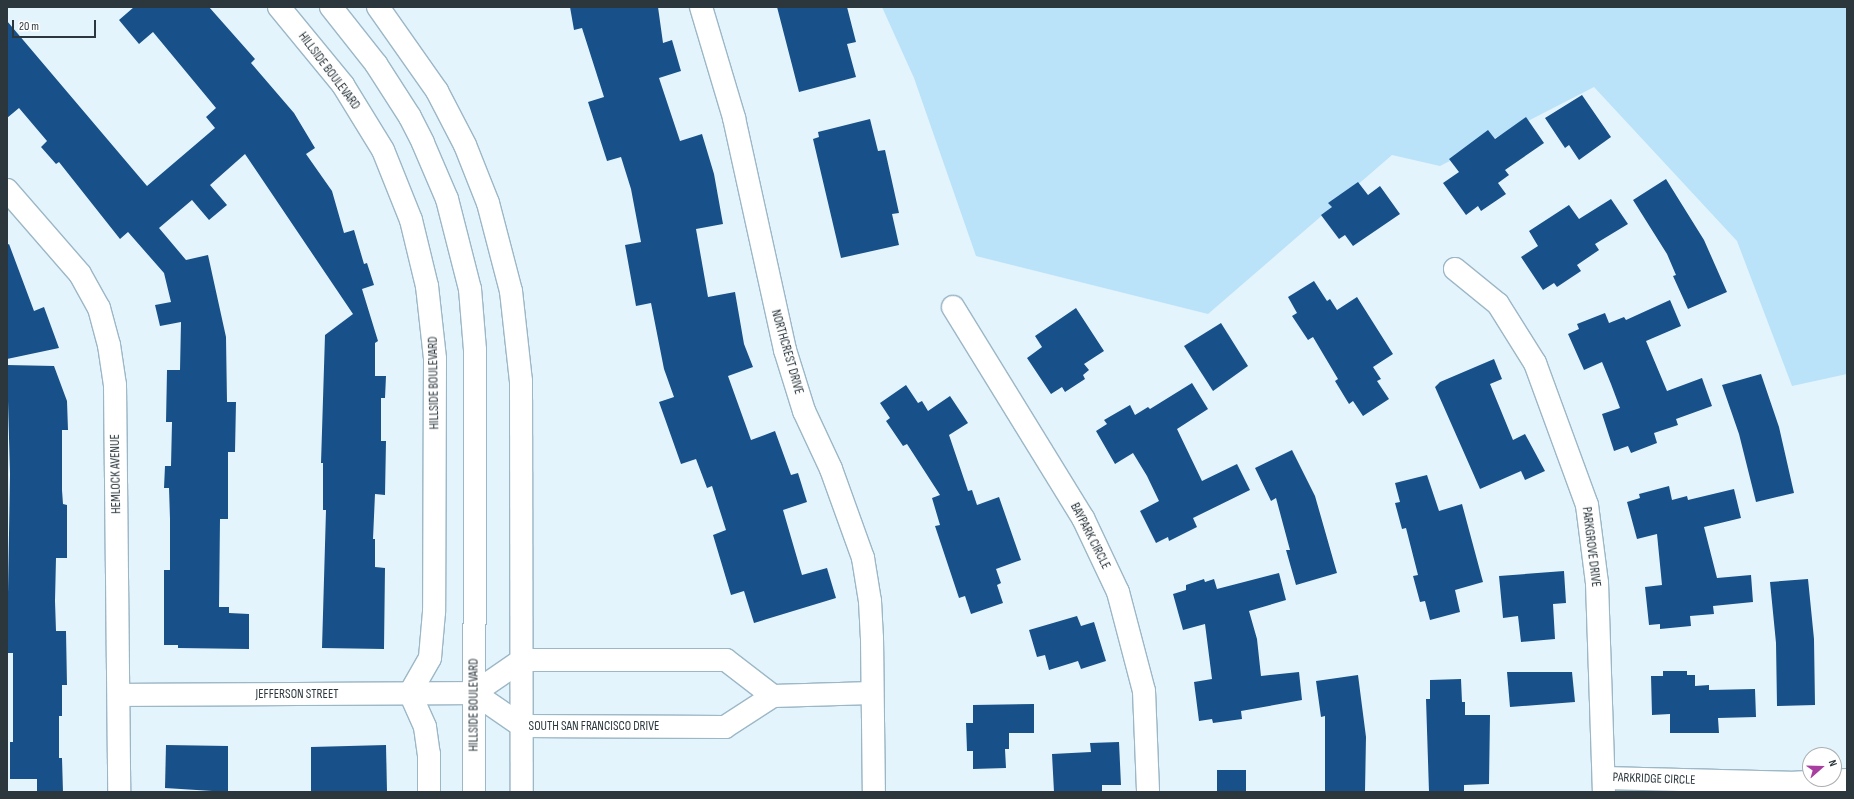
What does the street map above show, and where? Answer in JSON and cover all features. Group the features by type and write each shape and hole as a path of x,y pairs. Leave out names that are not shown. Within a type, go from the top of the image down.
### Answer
{"street":[{"name":"HILLSIDE BOULEVARD","path":"279,7 343,85 383,150 411,220 427,286 435,367 434,612 430,658 410,693"},
{"name":"HILLSIDE BOULEVARD","path":"331,7 376,64 410,117 436,171 464,258 474,320 475,350 474,792"},
{"path":"378,7 421,66 455,124 488,203 507,268 516,319 521,381 522,792"},
{"name":"NORTHCREST DRIVE","path":"701,7 734,118 758,221 770,291 787,356 804,411 831,469 863,558 870,601 872,693"},
{"name":"HEMLOCK AVENUE","path":"7,190 80,274 98,308 110,345 115,385 119,792"},
{"name":"PARKGROVE DRIVE","path":"1455,269 1498,304 1535,363 1587,505 1597,582 1604,785"},
{"name":"BAYPARK CIRCLE","path":"953,307 1083,518 1118,592 1144,691 1148,792"},
{"path":"474,693 522,660 726,660 773,696 872,693 874,792"},
{"path":"410,693 425,727 429,754 429,792"},
{"name":"JEFFERSON STREET","path":"119,695 474,693"},
{"name":"SOUTH SAN FRANCISCO DRIVE","path":"474,693 522,726 725,727 773,696"},
{"name":"PARKRIDGE CIRCLE","path":"1604,785 1789,783 1847,780"}],"shaded area":[{"path":"882,7 1847,7 1847,374 1792,386 1737,241 1594,87 1440,166 1392,155 1208,314 976,256 914,78"}],"building":[{"path":"134,7 209,7 255,59 251,63 294,113 315,148 306,154 332,191 344,233 354,230 364,264 367,263 374,285 362,289 378,341 375,343 375,376 386,376 385,398 381,398 381,441 386,441 385,495 375,494 373,539 375,539 375,567 385,568 384,649 322,648 326,510 323,510 323,463 321,463 325,335 353,314 245,154 210,185 227,205 209,220 192,200 159,228 186,260 208,255 226,337 227,402 236,402 235,452 228,452 228,519 220,519 219,607 229,607 229,613 249,614 249,649 178,648 178,645 164,645 164,570 170,570 170,519 169,488 164,488 165,466 171,466 172,422 166,422 167,370 180,370 181,322 160,326 155,305 171,302 164,273 128,232 120,239 59,162 56,164 41,147 47,141 19,108 7,118 7,21 147,186 215,128 206,117 216,108 153,32 139,44 119,20"},
{"path":"570,7 658,7 663,43 672,40 681,71 659,78 680,141 702,134 714,174 723,224 696,229 708,297 735,292 744,344 753,367 728,376 751,440 775,431 791,475 798,473 807,502 783,510 802,575 827,568 836,598 754,623 744,591 731,595 713,535 726,530 712,486 707,488 696,459 681,464 659,402 674,397 664,369 651,303 636,306 625,245 641,242 631,189 621,157 607,161 588,102 604,97 582,28 574,30"},
{"path":"777,7 847,7 856,42 847,44 856,77 799,92"},
{"path":"1582,95 1611,137 1579,160 1569,145 1565,148 1545,118"},
{"path":"1526,117 1544,143 1505,170 1509,175 1498,183 1506,194 1481,211 1478,206 1466,215 1443,183 1459,172 1449,159 1488,130 1495,139"},
{"path":"870,119 878,151 885,150 899,213 892,214 899,245 841,258 813,139 819,137 818,132"},
{"path":"1666,179 1704,240 1727,292 1688,309 1673,276 1676,275 1667,254 1633,200"},
{"path":"1358,182 1368,195 1380,186 1400,214 1353,246 1345,235 1339,239 1321,215 1332,207 1328,203"},
{"path":"1611,199 1628,224 1595,244 1599,250 1577,265 1581,271 1557,287 1554,283 1543,290 1521,257 1538,246 1529,231 1569,205 1579,219"},
{"path":"9,244 34,311 44,307 59,348 7,359 7,245"},
{"path":"1314,281 1327,301 1330,299 1337,310 1357,297 1393,354 1373,367 1381,379 1377,381 1389,399 1363,416 1353,401 1349,404 1335,381 1338,379 1313,337 1308,340 1292,316 1297,313 1288,297"},
{"path":"1670,300 1681,326 1646,341 1667,391 1702,378 1712,406 1676,419 1678,425 1654,433 1657,443 1631,453 1628,446 1614,451 1602,414 1620,408 1611,384 1602,362 1584,370 1568,334 1579,329 1577,324 1605,313 1609,323 1624,317 1626,320"},
{"path":"1076,308 1104,351 1084,364 1089,370 1083,375 1085,379 1065,392 1062,387 1051,394 1027,358 1042,347 1035,336"},
{"path":"1221,323 1248,366 1213,391 1184,346"},
{"path":"1494,359 1502,379 1490,384 1513,440 1525,434 1545,471 1525,480 1521,471 1480,489 1435,387 1440,382"},
{"path":"7,365 54,366 67,401 68,430 62,430 62,490 63,504 67,505 67,558 56,558 55,601 56,631 66,631 67,685 62,685 62,716 59,716 59,758 62,758 63,792 37,792 37,779 10,779 10,742 13,742 13,653 7,653 10,474"},
{"path":"1761,374 1779,427 1794,493 1756,502 1739,434 1722,385"},
{"path":"1192,383 1208,409 1177,429 1202,481 1237,464 1250,490 1193,518 1197,527 1169,541 1168,537 1156,543 1140,511 1159,501 1147,476 1133,453 1115,464 1096,431 1107,424 1104,420 1130,405 1135,415 1148,407 1150,409"},
{"path":"906,385 918,403 922,401 928,411 950,396 968,423 949,435 968,491 972,490 977,505 999,497 1021,560 996,569 1001,583 997,585 1003,603 971,614 965,596 959,598 935,526 940,525 932,498 940,495 907,444 903,446 886,421 890,418 880,403"},
{"path":"1292,450 1315,496 1337,573 1296,585 1286,550 1290,550 1276,498 1271,501 1255,468"},
{"path":"1427,475 1439,511 1462,504 1483,582 1455,590 1460,612 1430,620 1425,601 1420,602 1413,576 1418,575 1406,528 1402,529 1395,503 1400,502 1395,483"},
{"path":"1669,486 1672,500 1687,496 1688,500 1734,489 1741,518 1704,527 1717,578 1751,575 1753,602 1713,606 1714,614 1690,616 1691,626 1660,629 1660,624 1649,625 1645,587 1662,585 1657,534 1637,539 1627,502 1640,498 1639,494"},
{"path":"1564,571 1566,603 1553,604 1555,639 1521,642 1518,616 1503,618 1499,576"},
{"path":"1279,573 1286,600 1249,611 1257,639 1261,676 1299,672 1302,700 1241,711 1242,719 1213,723 1212,719 1199,721 1194,682 1212,679 1205,624 1183,630 1173,594 1186,590 1186,585 1204,579 1205,582 1214,579 1217,589"},
{"path":"1808,579 1814,639 1815,705 1777,706 1776,643 1770,582"},
{"path":"1077,616 1081,626 1094,622 1106,661 1081,669 1078,661 1049,670 1045,655 1037,657 1029,630"},
{"path":"1663,671 1687,671 1687,675 1695,675 1695,686 1709,685 1709,690 1755,689 1756,717 1718,718 1719,733 1670,733 1670,714 1652,715 1651,676 1663,676"},
{"path":"1507,672 1572,672 1575,702 1510,707"},
{"path":"1358,675 1366,737 1365,792 1325,792 1325,716 1321,717 1316,681"},
{"path":"1461,679 1462,702 1465,702 1465,715 1490,715 1489,784 1464,785 1464,792 1429,792 1426,699 1430,699 1430,680"},
{"path":"1034,704 1034,733 1009,733 1009,749 1005,749 1006,768 973,769 973,751 967,751 966,723 973,723 973,705"},
{"path":"1119,742 1121,785 1102,785 1102,792 1054,792 1052,754 1091,752 1090,743"},
{"path":"166,745 228,746 228,792 165,788"},
{"path":"386,745 387,791 311,792 311,747"},
{"path":"1217,770 1246,770 1246,792 1217,792"}]}
